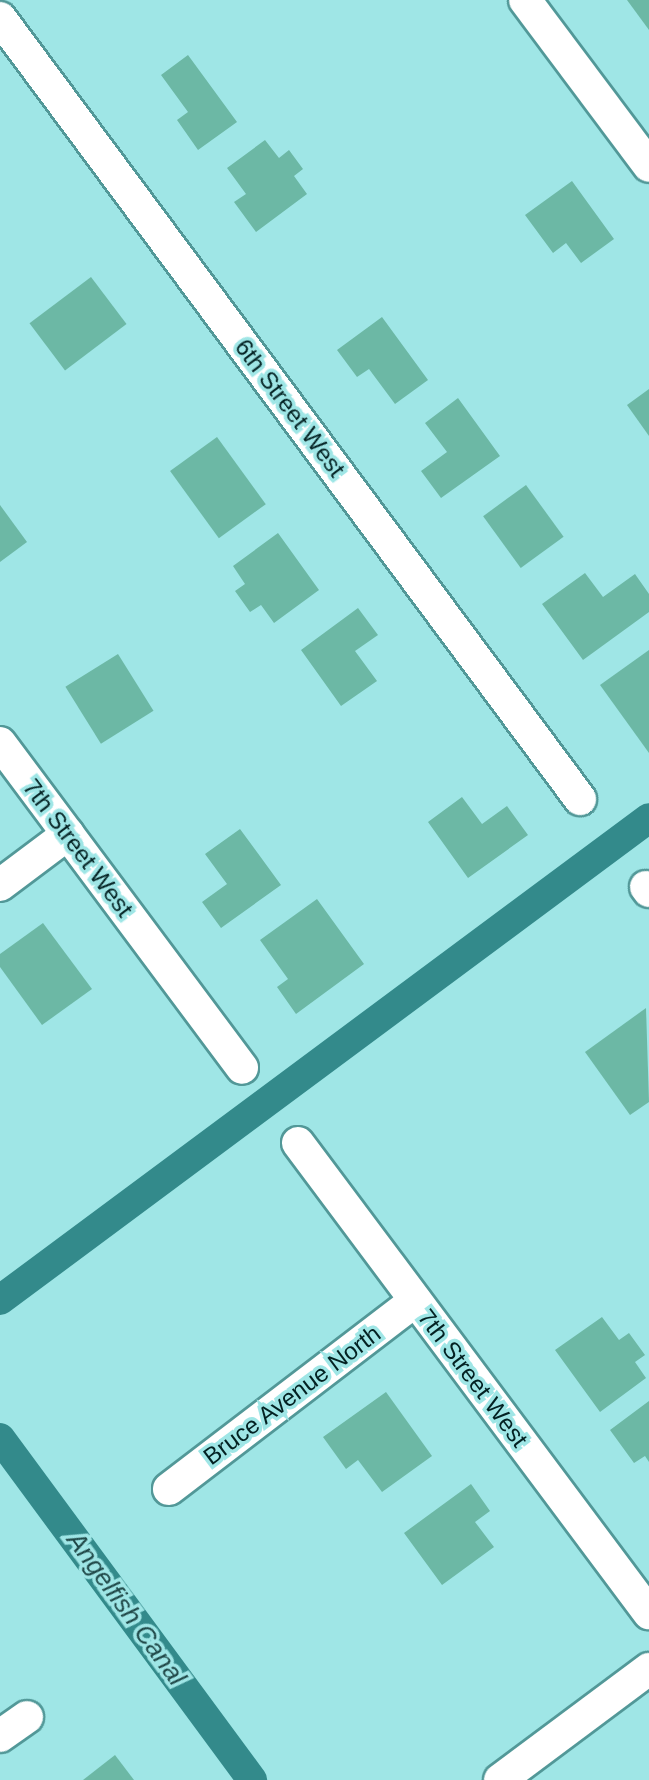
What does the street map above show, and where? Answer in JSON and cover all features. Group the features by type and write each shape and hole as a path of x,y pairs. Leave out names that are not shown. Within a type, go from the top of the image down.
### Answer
{"street":[{"path":"525,0 649,166"},
{"name":"6th Street West","path":"0,18 580,799"},
{"name":"7th Street West","path":"0,743 242,1068"},
{"path":"0,885 68,834"},
{"name":"7th Street West","path":"298,1143 649,1613"},
{"name":"Bruce Avenue North","path":"169,1489 415,1301"},
{"path":"500,1780 649,1669"},
{"path":"0,1736 27,1717"}],"building":[{"path":"627,0 649,0 649,30"},
{"path":"188,55 237,122 198,150 177,120 188,112 161,75"},
{"path":"265,140 279,158 289,150 303,169 294,176 307,194 256,232 234,202 246,194 227,168"},
{"path":"572,181 614,239 581,263 566,243 553,253 525,215"},
{"path":"91,277 127,324 65,370 30,323"},
{"path":"382,317 428,380 395,404 369,369 357,377 337,350"},
{"path":"649,389 649,436 627,405"},
{"path":"458,398 500,456 441,498 421,471 447,452 425,423"},
{"path":"217,437 266,504 219,538 170,471"},
{"path":"526,485 564,537 521,568 483,516"},
{"path":"0,505 27,542 0,562"},
{"path":"278,533 319,590 274,623 261,605 250,612 235,591 245,584 233,566"},
{"path":"585,573 603,597 635,574 649,594 649,612 583,660 542,604"},
{"path":"358,608 378,635 355,651 377,681 341,706 301,650"},
{"path":"649,650 649,753 600,685"},
{"path":"118,654 154,711 101,744 65,687"},
{"path":"462,797 482,824 507,806 528,835 468,878 428,822"},
{"path":"240,829 281,885 221,928 202,902 227,884 205,854"},
{"path":"317,899 364,964 296,1014 277,987 288,979 260,940"},
{"path":"43,923 92,989 42,1025 0,967 0,954"},
{"path":"646,1008 649,1102 630,1115 585,1052"},
{"path":"602,1317 619,1340 629,1333 645,1355 635,1362 646,1378 600,1412 555,1350"},
{"path":"386,1392 432,1456 382,1492 358,1460 346,1469 323,1437"},
{"path":"649,1401 649,1462 645,1456 634,1463 610,1430"},
{"path":"471,1484 490,1511 475,1522 494,1547 442,1585 404,1533"},
{"path":"115,1755 134,1780 83,1780"}],"waterway":[{"path":"0,1300 649,818"},
{"name":"Angelfish Canal","path":"0,1438 252,1780"}]}
